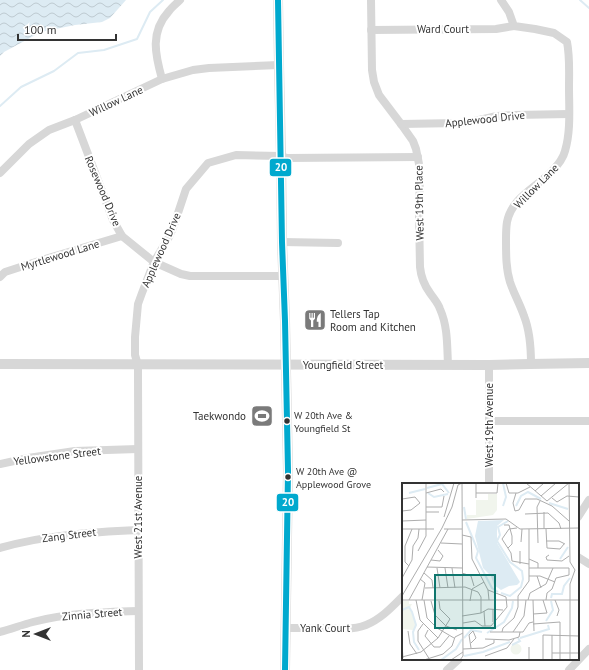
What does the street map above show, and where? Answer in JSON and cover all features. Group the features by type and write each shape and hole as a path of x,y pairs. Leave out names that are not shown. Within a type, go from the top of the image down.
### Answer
{"street":[{"path":"162,79 155,49 156,35 160,22 168,11 180,0"},
{"path":"278,0 288,471 285,670"},
{"name":"West 19th Place","path":"371,0 372,70 374,82 379,95 413,141 418,157 420,172 419,214 421,276 443,315 446,330 448,365"},
{"path":"501,0 509,12 514,26"},
{"name":"Willow Lane","path":"514,26 554,33 567,42 569,52 569,114 567,143 562,159 552,171 519,199 510,212 506,227 507,270 527,326 531,349 531,364"},
{"name":"Ward Court","path":"371,30 496,29 514,26"},
{"name":"Willow Lane","path":"0,173 29,144 49,130 75,120 162,79 194,70 209,68 279,65"},
{"name":"Applewood Drive","path":"401,124 458,124 497,116 569,114"},
{"name":"Rosewood Drive","path":"75,120 113,220 122,236 154,262 181,274 190,276 283,276"},
{"name":"Applewood Drive","path":"138,365 135,355 134,336 142,293 154,262 173,228 186,190 208,163 236,155 281,156 287,158 418,157"},
{"name":"Myrtlewood Lane","path":"0,277 5,272 45,258 122,236"},
{"path":"282,242 338,243"},
{"name":"Youngfield Street","path":"0,364 489,365 589,363"},
{"name":"West 21st Avenue","path":"138,365 139,670"},
{"name":"West 19th Avenue","path":"489,365 489,483"},
{"path":"489,421 589,421"},
{"name":"Yellowstone Street","path":"0,464 28,458 75,452 138,449"},
{"path":"579,515 589,500"},
{"name":"Zang Street","path":"0,548 34,539 100,531 138,530"},
{"path":"579,558 589,564"},
{"name":"Yank Court","path":"286,628 357,628 378,618 402,597"},
{"name":"Zinnia Street","path":"0,632 33,622 86,613 138,611"},
{"path":"579,659 589,648"},
{"path":"447,670 458,660"},
{"path":"569,670 578,660"}],"water":[{"path":"0,0 126,0 110,18 102,22 75,25 41,32 4,52 0,56"}],"waterway":[{"path":"0,106 21,87 54,71 78,53 104,50 137,39 150,12 163,0"},
{"path":"580,0 589,8"}],"transit line":[{"name":"20","path":"278,0 288,471 285,670"}],"place":[{"name":"Tellers Tap Room and Kitchen","path":"315,320"},
{"name":"Taekwondo","path":"262,416"},
{"name":"W 20th Ave & Youngfield St","path":"287,421"},
{"name":"W 20th Ave @ Applewood Grove","path":"288,477"}]}
